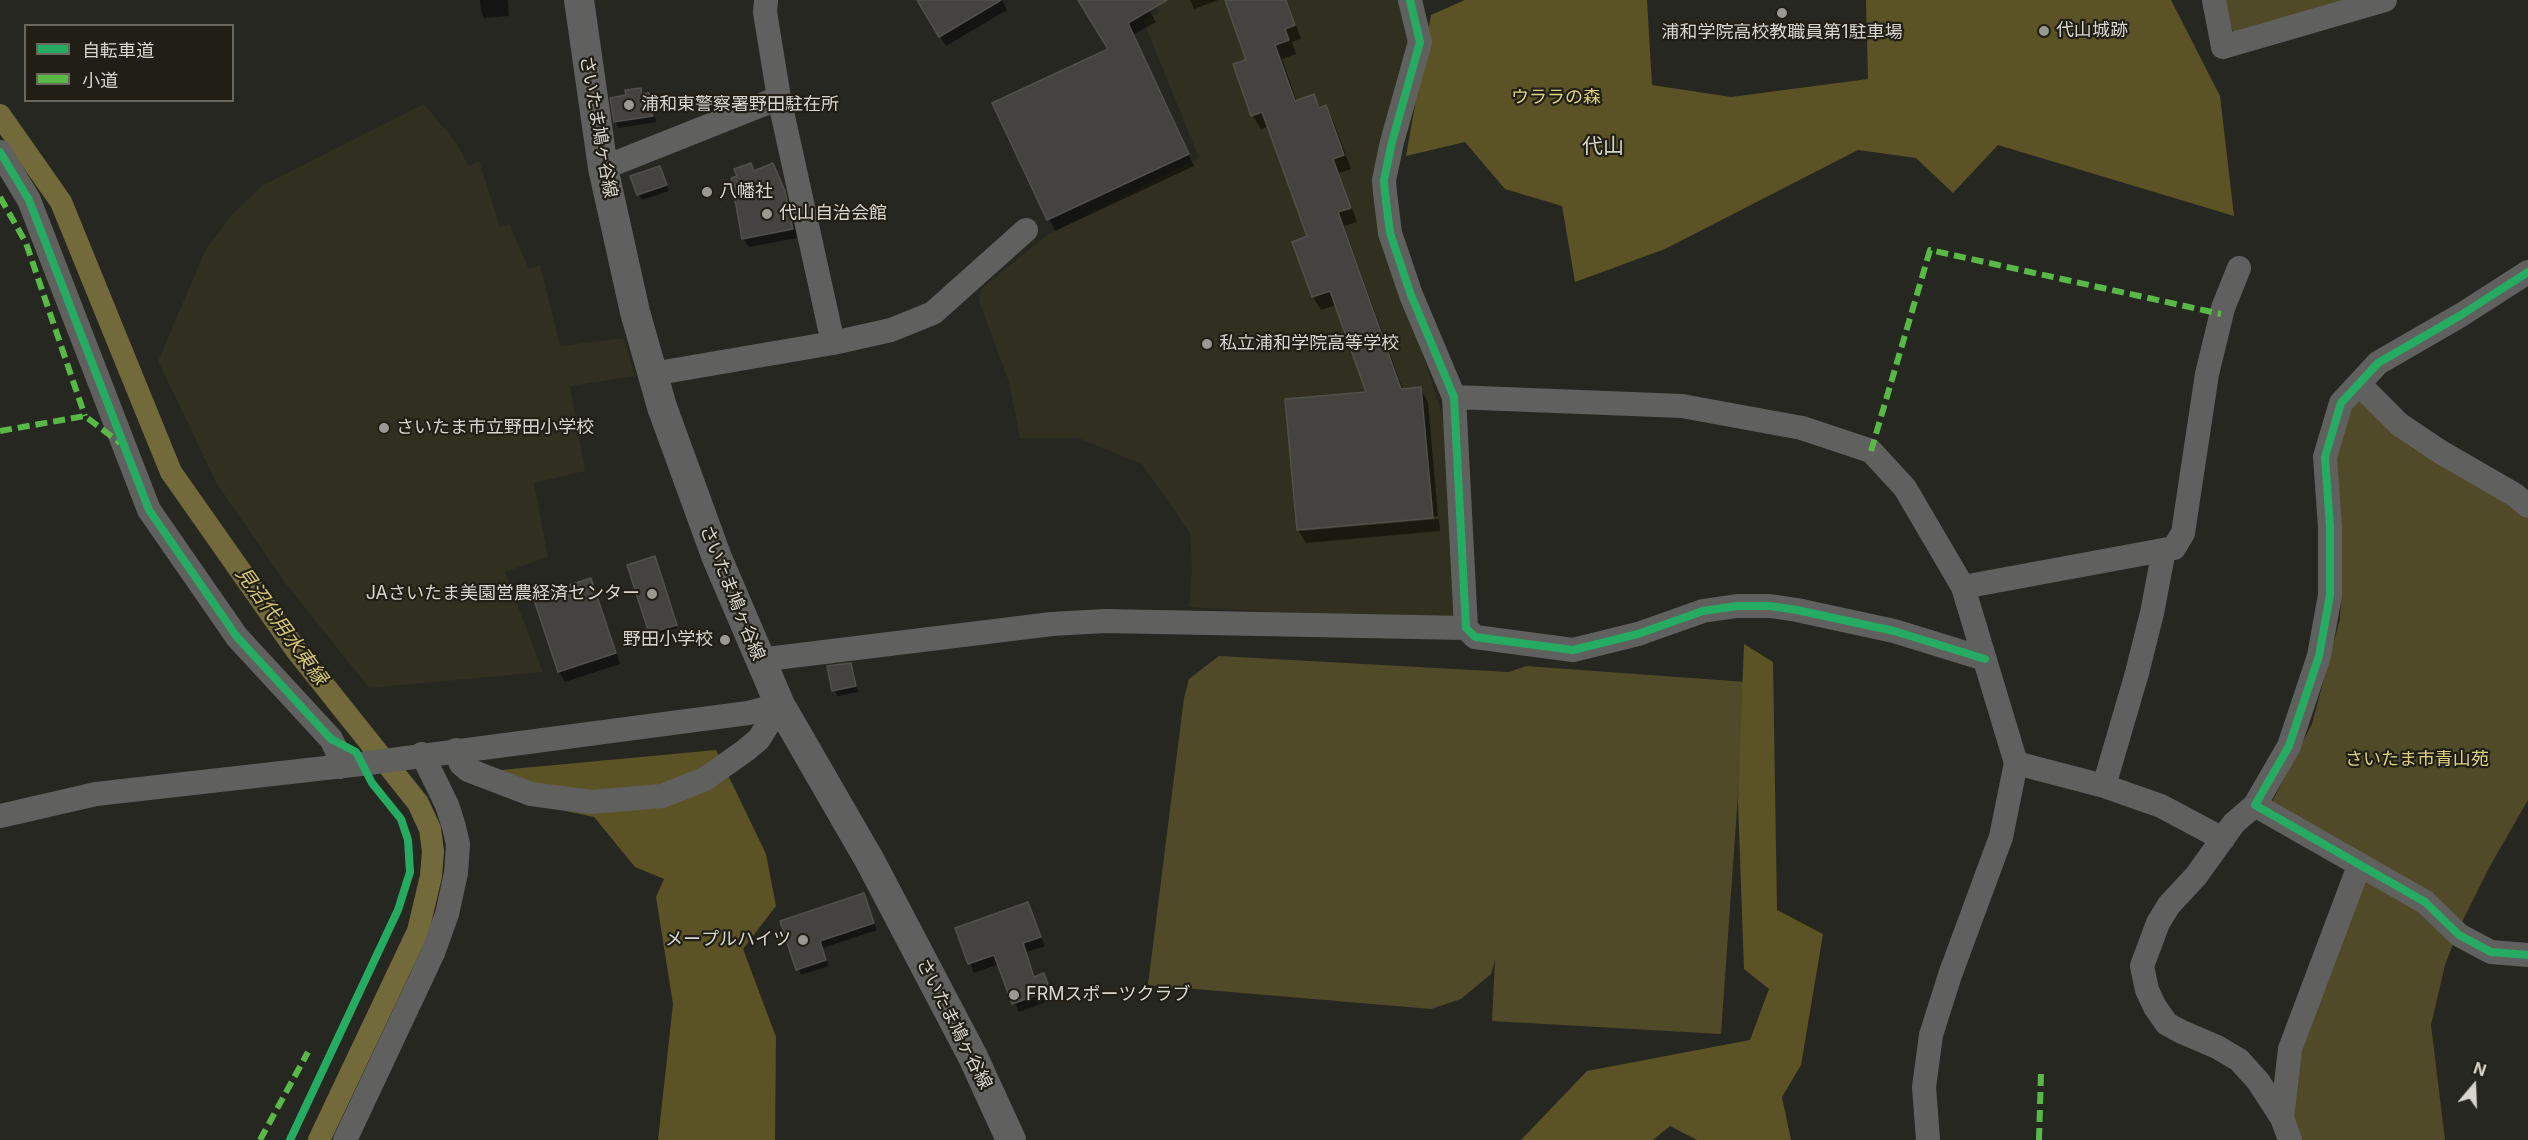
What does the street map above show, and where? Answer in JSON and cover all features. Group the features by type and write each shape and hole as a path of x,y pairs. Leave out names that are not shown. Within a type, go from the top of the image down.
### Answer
{"main road":[{"name":"さいたま鳩ヶ谷線","path":"579,0 592,106 603,168 635,312 652,374 691,489 759,660 780,705 870,861 973,1057 1011,1140"}],"street":[{"path":"766,0 765,12 780,98 833,343"},
{"path":"2214,0 2223,47 2385,0"},
{"path":"1417,2 1420,42 1392,142 1384,180 1384,193 1390,233 1411,296 1454,397 1466,628 1475,637 1572,650 1611,642 1703,611 1737,606 1770,606 1894,631 1985,659"},
{"path":"603,168 780,98"},
{"path":"0,152 29,200 148,510 237,637 331,739 337,751 340,766"},
{"path":"652,374 833,343 891,330 933,313 1026,230"},
{"path":"1963,587 2175,548 2183,533 2207,374 2223,308 2239,268"},
{"path":"2285,1129 2258,1081 2239,1060 2167,1024 2147,990 2142,966 2158,923 2169,906 2196,876 2234,823 2255,805 2289,746 2319,656 2330,595 2330,527 2325,457 2341,403 2378,363 2461,315 2528,272"},
{"path":"2359,384 2399,424 2439,451 2515,495 2528,507"},
{"path":"1454,397 1682,406 1802,428 1871,451 1905,488 1963,587 2016,763 2001,837 1950,975 1931,1035 1924,1087 1928,1140"},
{"path":"2104,786 2140,663 2164,550"},
{"path":"759,660 1052,624 1105,621 1466,628"},
{"path":"0,816 96,794 366,763 748,713 780,705"},
{"path":"456,750 461,764 468,770 531,794 591,802 662,796 705,779 746,750 764,733 780,705"},
{"path":"345,1140 433,953 447,914 456,873 458,844 447,805 415,755"},
{"path":"2016,763 2104,786 2161,806 2223,839"},
{"path":"2255,805 2425,902 2459,935 2491,952 2528,955"},
{"path":"2285,1129 2290,1049 2359,866"}],"shaded area":[{"name":"私立浦和学院高等学校","path":"1153,0 1403,0 1419,29 1383,161 1407,305 1446,427 1458,618 1327,615 1189,607 1192,570 1190,533 1142,464 1078,438 1020,438 1009,382 979,301 982,288 1047,235 1199,158 1143,20 1159,12"},
{"name":"さいたま市立野田小学校","path":"424,104 457,144 468,166 479,161 500,227 509,224 529,269 540,265 560,346 624,338 635,376 570,386 585,471 534,483 548,557 505,572 543,672 369,688 286,584 217,484 158,361 206,249 231,216 263,185"}],"green space":[{"name":"ウララの森","path":"1465,0 1647,0 1652,85 1731,97 1868,79 1866,0 2171,0 2220,96 2234,216 1998,145 1953,193 1916,158 1858,150 1665,249 1575,282 1562,206 1505,189 1465,142 1406,156 1431,15"},
{"path":"2224,0 2345,0 2233,33"},
{"name":"さいたま市青山苑","path":"2356,398 2528,515 2528,800 2490,866 2460,926 2445,965 2431,1025 2445,1140 2299,1140 2287,1112 2296,1052 2369,860 2271,804 2312,724 2340,619 2342,569 2332,455"},
{"path":"1744,644 1773,662 1777,910 1823,934 1801,1065 1782,1097 1791,1140 1697,1140 1670,1126 1653,1140 1521,1140 1587,1071 1750,1040 1769,989 1744,969 1738,801"},
{"path":"1219,656 1509,672 1526,666 1746,682 1721,1034 1492,1021 1495,960 1491,974 1461,999 1431,1009 1148,985 1184,698 1189,679"},
{"path":"716,750 766,854 776,906 743,949 776,1037 775,1140 658,1140 673,1004 656,897 664,879 635,867 594,817 538,805 501,770"}],"building":[{"path":"917,0 1001,0 939,37"},
{"path":"1078,0 1167,0 1128,23 1189,154 1047,220 992,103 1108,49"},
{"path":"1225,0 1286,0 1295,25 1285,29 1289,40 1275,45 1295,101 1314,94 1319,108 1326,105 1344,155 1333,159 1351,208 1338,212 1401,389 1421,387 1433,518 1297,530 1285,399 1366,392 1330,291 1312,297 1292,242 1307,236 1262,112 1251,116 1233,64 1246,60"},
{"path":"641,88 642,94 649,93 653,116 614,122 610,98 626,95 625,90"},
{"path":"751,163 754,171 773,163 785,191 793,229 742,239 735,200 740,199 731,178 737,176 734,169"},
{"path":"660,166 667,185 637,195 630,176"},
{"path":"655,556 677,625 649,633 627,565"},
{"path":"591,578 616,653 558,672 533,597"},
{"path":"851,663 856,686 832,691 827,666"},
{"path":"864,893 874,923 820,941 826,960 796,970 780,921"},
{"path":"1028,902 1041,937 1023,943 1034,977 1044,973 1050,990 1012,1004 994,955 968,964 955,928"}],"waterway":[{"name":"見沼代用水東縁","path":"0,115 61,202 171,472 296,650 418,803 430,829 433,851 431,876 418,931 319,1140"}],"marked path":[{"path":"0,197 26,243 85,416"},
{"path":"1871,451 1930,250 2221,314"},
{"path":"0,431 85,416 120,443"},
{"path":"260,1140 308,1052"},
{"path":"2039,1140 2041,1073"}],"cycle path":[{"path":"1410,0 1420,42 1392,142 1384,180 1385,193 1390,233 1411,295 1454,397 1466,628 1475,637 1573,650 1638,634 1703,611 1737,606 1770,606 1894,631 1985,659"},
{"path":"0,152 29,200 149,510 237,637 331,739 356,752 372,783 401,819 408,840 410,872 398,910 290,1140"},
{"path":"2528,272 2461,315 2378,363 2341,403 2325,457 2330,527 2330,595 2319,656 2289,746 2255,805 2425,902 2459,935 2491,952 2528,955"}],"place":[{"name":"浦和学院高校教職員第1駐車場","path":"1782,13"},
{"name":"代山城跡","path":"2044,31"},
{"name":"浦和東警察署野田駐在所","path":"629,105"},
{"name":"八幡社","path":"707,192"},
{"name":"代山自治会館","path":"767,214"},
{"name":"私立浦和学院高等学校","path":"1207,344"},
{"name":"さいたま市立野田小学校","path":"384,428"},
{"name":"JAさいたま美園営農経済センター","path":"652,594"},
{"name":"野田小学校","path":"725,640"},
{"name":"メープルハイツ","path":"803,940"},
{"name":"FRMスポーツクラブ","path":"1014,995"}],"district":[{"name":"代山","path":"1603,147"}]}
